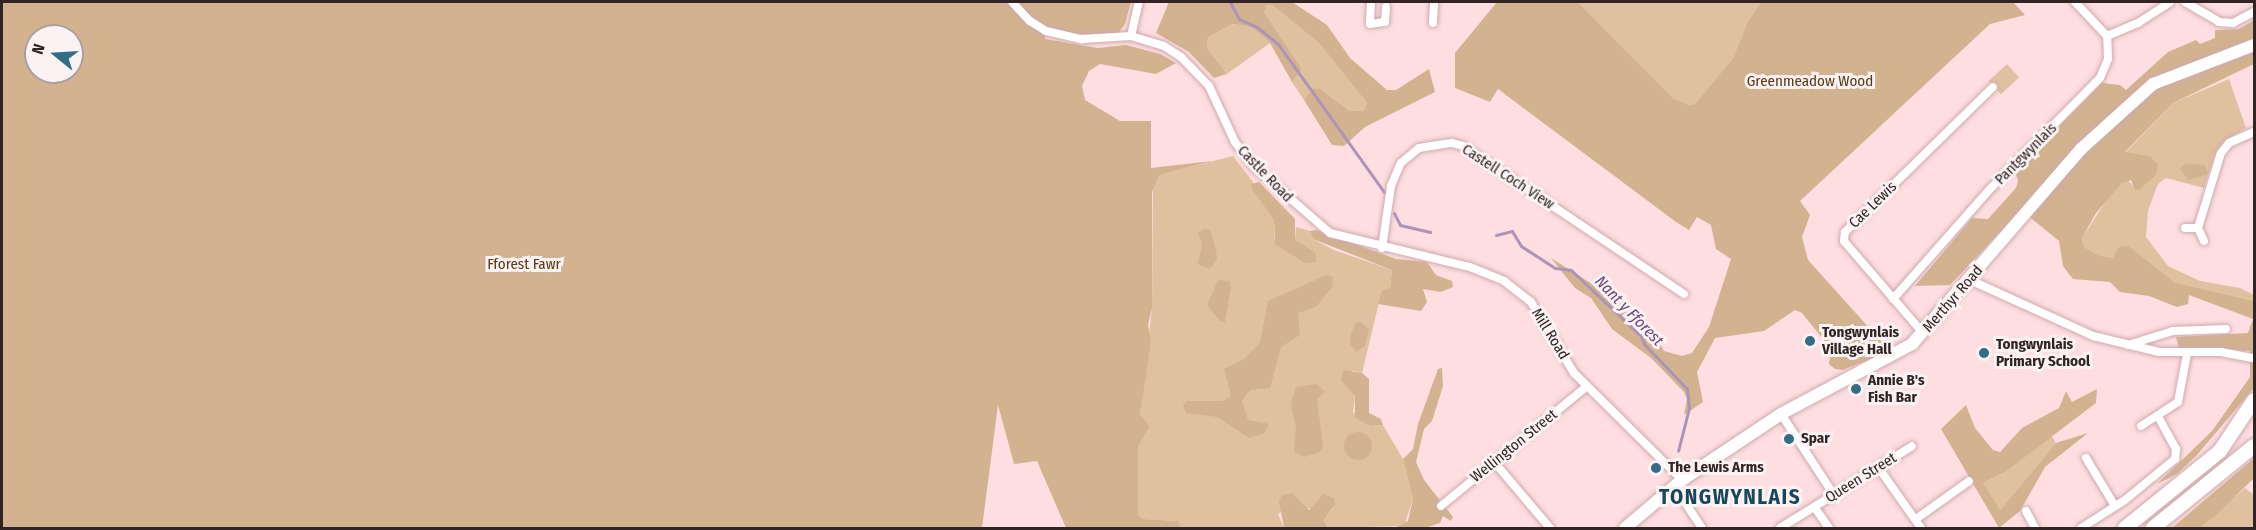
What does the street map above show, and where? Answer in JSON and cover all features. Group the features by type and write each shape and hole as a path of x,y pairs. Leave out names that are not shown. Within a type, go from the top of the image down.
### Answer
{"highway":[{"path":"2220,451 2254,400"},
{"path":"2125,528 2220,451 2254,411"},
{"path":"2228,465 2254,436"},
{"path":"2153,528 2254,446"}],"main road":[{"name":"Merthyr Road","path":"1625,528 1678,483 1781,414 1889,358 1923,333 2081,149 2153,84 2254,45"}],"street":[{"name":"Castle Road","path":"1012,2 1030,21 1046,31 1082,39 1131,36 1164,46 1181,57 1213,91 1242,153 1320,227 1342,238 1382,248"},
{"path":"1131,36 1139,2"},
{"path":"1371,2 1370,24 1385,22 1386,7"},
{"path":"1433,23 1434,2"},
{"path":"2075,2 2107,36 2138,23 2170,2"},
{"path":"2185,2 2219,22 2233,23 2254,12"},
{"name":"Pantgwynlais","path":"1893,299 1991,188 2100,78 2108,59 2107,36"},
{"name":"Cae Lewis","path":"1923,333 1844,241 1845,232 1993,87"},
{"path":"2204,241 2198,228 2221,153 2229,143 2254,132"},
{"name":"Castell Coch View","path":"1382,248 1391,186 1401,163 1419,147 1452,143 1463,146 1684,294"},
{"path":"2186,228 2198,228"},
{"name":"Mill Road","path":"1382,248 1470,267 1504,280 1531,302 1574,373 1678,483 1702,528"},
{"path":"1970,280 2093,336 2128,346 2187,354 2221,352 2253,358"},
{"path":"2128,346 2173,331 2226,329"},
{"path":"2140,426 2158,417 2181,395 2187,354"},
{"name":"Wellington Street","path":"1441,506 1587,386"},
{"path":"1781,414 1834,495"},
{"path":"2081,528 2115,506 2175,459 2176,449 2158,417"},
{"name":"Queen Street","path":"1780,528 1912,446"},
{"path":"2086,458 2115,506"},
{"path":"1495,463 1550,528"},
{"path":"1878,467 1921,528"},
{"path":"1916,519 1969,481"},
{"path":"1815,508 1829,528"},
{"path":"2026,511 2035,528"}],"shaded area":[{"path":"1578,2 1761,2 1747,23 1733,58 1695,104 1689,105 1673,98"},
{"path":"1265,5 1272,5 1319,43 1367,103 1364,111 1350,111 1320,89 1313,89 1304,100 1292,82 1302,69 1263,13"},
{"path":"1233,24 1251,27 1270,43 1227,74 1207,48 1208,37"},
{"path":"2007,64 2019,77 2001,94 1989,81"},
{"path":"2229,79 2246,128 2224,141 2215,154 2204,188 2166,178 2158,184 2148,211 2146,237 2168,266 2200,281 2240,288 2254,295 2254,301 2174,282 2148,265 2098,255 2084,247 2082,238 2113,190 2127,179 2133,186 2143,155 2125,153 2173,103"},
{"path":"1233,156 1253,182 1253,191 1274,220 1274,238 1285,250 1293,254 1305,247 1295,240 1296,227 1310,231 1313,239 1334,250 1392,270 1390,288 1382,290 1362,373 1353,371 1345,385 1355,396 1353,412 1371,426 1383,425 1403,459 1413,499 1404,526 1327,528 1324,520 1333,508 1319,498 1313,509 1306,508 1300,501 1278,514 1284,528 1181,528 1177,521 1143,519 1138,514 1138,447 1150,426 1140,416 1152,308 1153,183 1158,175"},
{"path":"2051,435 2056,443 1999,511 1983,483 2005,472"},
{"path":"2245,488 2254,495 2254,528 2199,528"}],"green space":[{"name":"Fforest Fawr","path":"2,2 1131,2 1125,24 1115,37 1046,31 1045,39 1098,48 1126,45 1160,54 1176,63 1156,74 1100,64 1089,71 1082,86 1085,100 1120,121 1151,121 1151,168 1212,161 1159,175 1152,192 1152,308 1148,325 1151,341 1140,415 1150,426 1138,447 1138,514 1143,519 1178,521 1181,528 1066,528 1037,461 1014,464 998,405 982,528 2,528"},
{"path":"1169,2 1292,2 1327,25 1350,58 1387,90 1396,90 1429,69 1435,92 1365,127 1344,146 1332,145 1304,100 1313,89 1320,89 1350,111 1364,111 1367,103 1319,43 1272,5 1266,5 1264,13 1302,69 1292,82 1270,43 1251,27 1233,24 1208,37 1207,48 1227,74 1214,78 1189,52 1156,33"},
{"name":"Greenmeadow Wood","path":"1497,2 1578,2 1673,98 1689,105 1695,104 1733,58 1747,23 1761,2 2013,2 2025,15 1990,24 1800,201 1810,215 1802,237 1808,260 1881,341 1883,346 1877,356 1843,370 1835,369 1829,364 1831,349 1802,313 1795,310 1764,331 1715,338 1697,372 1703,402 1684,415 1687,399 1684,392 1651,358 1612,329 1591,298 1575,288 1551,258 1646,318 1664,351 1682,356 1692,353 1709,327 1731,259 1716,249 1711,225 1697,217 1689,230 1676,222 1498,89 1490,102 1455,88 1455,53"},
{"path":"2254,20 2254,64 2173,103 2163,113 2125,152 2150,156 2158,165 2156,175 2140,189 2135,190 2131,180 2122,183 2096,213 2082,238 2084,247 2098,255 2113,258 2119,247 2128,246 2174,282 2254,301 2254,388 2196,456 2177,474 2157,484 2212,431 2250,377 2250,351 2179,348 2176,337 2248,333 2253,319 2189,295 2188,304 2177,307 2149,296 2120,292 2110,282 2073,279 2063,266 2059,241 2021,210 1950,285 1915,286 1972,218 1988,219 2016,188 2018,181 2015,171 2102,83 2120,85 2126,90 2168,52 2196,40 2200,44 2215,38 2215,30 2239,29"},
{"path":"2186,164 2205,165 2208,174 2188,180 2180,168"},
{"path":"1259,182 1295,219 1295,240 1316,253 1316,262 1305,263 1275,244 1274,220 1253,191 1251,184"},
{"path":"1204,229 1210,230 1216,250 1217,260 1210,269 1198,264 1202,244 1198,232"},
{"path":"1316,230 1396,259 1427,262 1436,275 1452,281 1453,287 1441,292 1423,289 1427,302 1421,311 1378,304 1382,290 1390,288 1392,270 1313,239 1310,231"},
{"path":"1327,275 1333,277 1332,287 1316,307 1298,313 1300,335 1281,347 1270,388 1250,390 1242,401 1248,420 1269,424 1265,433 1249,438 1218,417 1186,413 1183,406 1187,401 1223,401 1231,396 1224,369 1244,359 1260,343 1268,301"},
{"path":"1218,280 1229,281 1231,287 1225,322 1220,321 1207,305"},
{"path":"1360,322 1369,329 1365,346 1356,352 1350,344 1351,334 1355,324"},
{"path":"1442,368 1443,386 1432,421 1424,429 1416,462 1424,480 1453,517 1451,521 1443,516 1440,523 1425,528 1395,528 1408,521 1413,499 1403,459 1413,449 1418,424 1438,369"},
{"path":"1343,370 1362,373 1369,379 1369,413 1381,419 1383,425 1371,426 1355,418 1355,396 1341,381"},
{"path":"1317,384 1325,392 1317,399 1323,447 1320,452 1304,457 1294,452 1296,428 1291,404 1296,387"},
{"path":"2097,389 2096,403 2005,472 1983,483 2000,510 2056,443 2088,433 2045,467 2020,511 1999,528 1941,429 1966,405 1975,428 1993,450 2000,452 2022,428 2059,408 2066,391 2072,402"},
{"path":"1358,432 1368,436 1372,446 1368,456 1358,460 1348,456 1344,446 1348,436"},
{"path":"2254,458 2254,478 2214,517 2199,528 2172,528"},
{"path":"1292,493 1309,510 1323,494 1334,498 1335,504 1324,520 1327,528 1284,528 1279,501 1282,495"}],"waterway":[{"name":"Nant y Fforest","path":"1230,2 1239,19 1257,27 1278,44 1384,192"},
{"name":"Nant y Fforest","path":"1394,213 1400,225 1430,232"},
{"name":"Nant y Fforest","path":"1496,235 1512,231 1521,246 1555,268 1571,270 1641,336 1644,344 1687,389 1689,408 1678,451"}],"place":[{"name":"Tongwynlais Village Hall","path":"1810,341"},
{"name":"Tongwynlais Primary School","path":"1984,353"},
{"name":"Annie B's Fish Bar","path":"1856,389"},
{"name":"Spar","path":"1789,439"},
{"name":"The Lewis Arms","path":"1656,468"}],"district":[{"name":"TONGWYNLAIS","path":"1730,497"}]}
